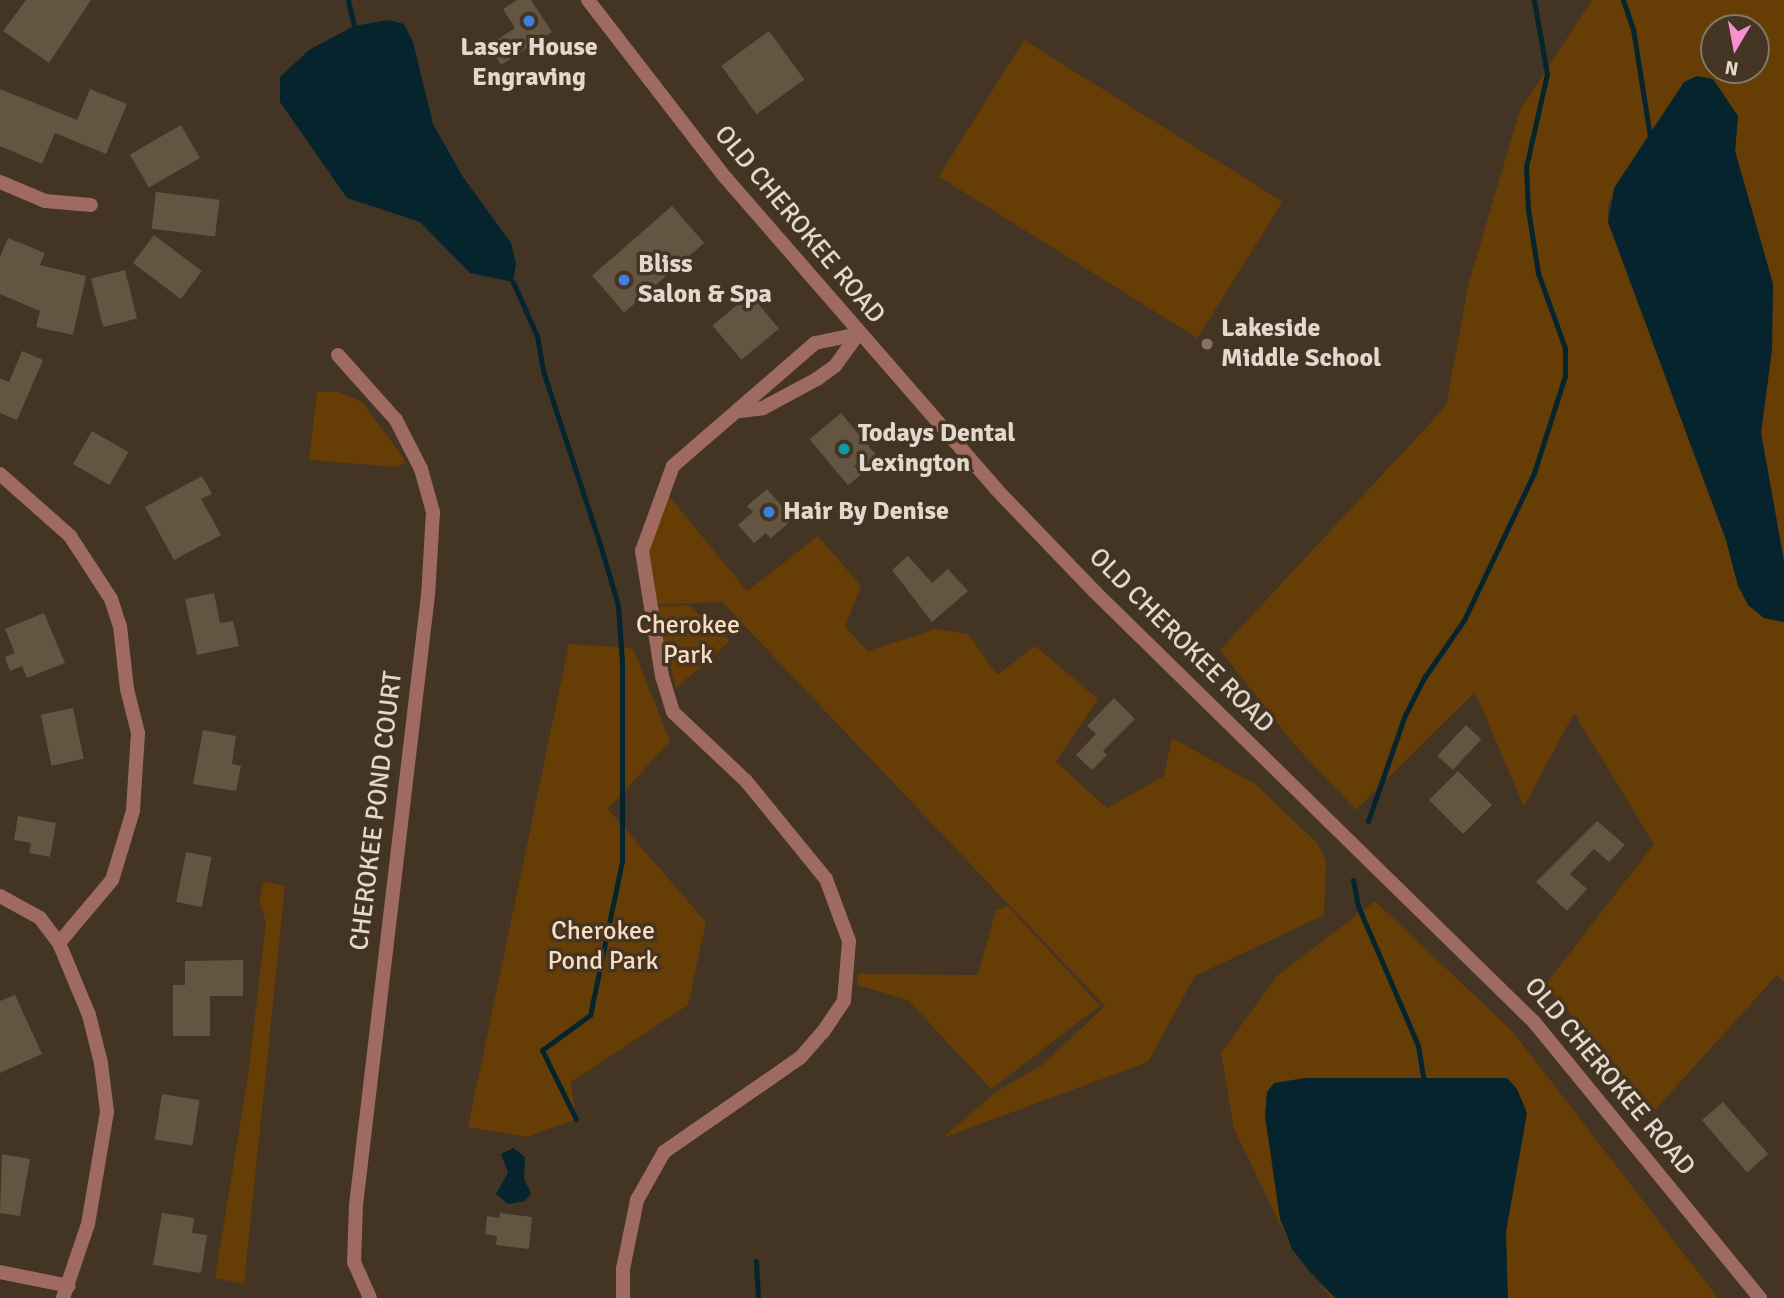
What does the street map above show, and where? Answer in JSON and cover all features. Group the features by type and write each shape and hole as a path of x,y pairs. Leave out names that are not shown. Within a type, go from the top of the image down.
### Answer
{"street":[{"name":"OLD CHEROKEE ROAD","path":"588,0 668,107 858,334 1095,592 1456,941 1561,1050 1760,1298"},
{"path":"0,182 45,201 91,205"},
{"path":"624,1298 623,1269 638,1200 664,1152 800,1058 844,1001 849,941 826,879 746,781 673,712 646,590 642,551 673,466 740,411 815,343 858,334"},
{"path":"740,411 764,408 817,379 835,366 858,334"},
{"name":"CHEROKEE POND COURT","path":"338,355 396,421 421,469 433,512 428,595 356,1205 354,1262 370,1298"},
{"path":"0,474 70,536 111,599 120,626 127,689 138,733 133,811 112,880 86,917 59,943"},
{"path":"0,896 40,918 59,943 89,1015 107,1112 88,1224 66,1292 0,1272"}],"green space":[{"path":"1592,0 1784,0 1784,561 1761,433 1772,349 1773,284 1735,151 1738,116 1684,82 1608,204 1608,222 1726,540 1738,586 1763,618 1784,622 1784,982 1777,975 1655,1110 1545,985 1654,844 1574,713 1524,807 1475,692 1356,810 1293,743 1220,650 1446,406 1469,282 1520,110"},
{"path":"1024,40 1283,202 1197,338 939,177"},
{"path":"317,392 339,392 362,402 407,463 395,467 309,460"},
{"path":"664,490 747,591 818,536 861,586 845,627 868,651 936,629 968,634 997,675 1035,646 1098,699 1056,762 1107,808 1164,776 1172,738 1255,784 1317,843 1326,861 1324,915 1195,976 1148,1062 942,1138 996,1092 1042,1065 1105,1006 722,602 648,605 642,551"},
{"name":"Cherokee Park","path":"688,605 730,641 676,688 653,607"},
{"name":"Cherokee Pond Park","path":"569,644 633,648 670,741 608,809 706,922 688,1005 571,1082 576,1119 527,1137 468,1127"},
{"path":"264,881 285,886 244,1284 215,1278 248,1076 266,922 259,900"},
{"path":"1375,901 1513,1032 1718,1298 1332,1298 1292,1249 1234,1129 1221,1053 1277,976"},
{"path":"1008,906 1100,1006 991,1089 908,1000 857,985 858,974 978,975 996,910"}],"water":[{"path":"388,20 404,24 413,42 433,124 463,177 511,243 516,264 513,282 470,273 420,222 347,198 280,102 280,77 309,50 354,26"},
{"path":"1697,76 1700,77 1700,84 1716,84 1738,116 1735,151 1773,284 1772,349 1761,433 1784,561 1784,622 1764,618 1748,605 1738,586 1726,540 1608,222 1614,188 1684,82"},
{"path":"1305,1078 1507,1078 1517,1089 1527,1113 1506,1232 1508,1298 1335,1298 1311,1273 1292,1249 1280,1219 1265,1116 1267,1092 1274,1083"},
{"path":"513,1148 525,1157 524,1179 531,1193 525,1201 508,1204 496,1194 508,1173 501,1154"}],"building":[{"path":"26,0 91,0 49,63 3,31"},
{"path":"517,0 531,0 552,32 501,65 489,45 515,28 503,9"},
{"path":"769,31 804,80 757,114 721,66"},
{"path":"0,89 77,120 90,89 127,104 106,154 55,133 42,164 0,146"},
{"path":"181,125 200,158 149,187 130,154"},
{"path":"156,192 220,200 215,237 151,229"},
{"path":"672,206 704,243 624,313 592,276"},
{"path":"154,235 202,271 181,299 133,263"},
{"path":"8,238 45,253 40,265 86,276 73,335 36,327 40,311 0,294 0,257"},
{"path":"125,270 137,319 103,327 91,278"},
{"path":"750,294 779,328 741,360 712,325"},
{"path":"22,351 43,360 17,420 0,413 0,378 9,382"},
{"name":"Todays Dental Lexington","path":"841,413 880,459 848,485 810,439"},
{"path":"92,431 128,452 109,485 73,464"},
{"path":"202,476 212,494 201,499 221,535 174,560 145,507"},
{"path":"767,489 793,519 771,538 766,533 754,543 738,525 753,512 747,506"},
{"path":"908,556 932,583 948,569 968,591 932,622 892,570"},
{"path":"214,593 220,623 233,621 239,646 197,655 185,599"},
{"path":"44,613 65,663 27,678 22,666 10,671 5,657 15,653 5,629"},
{"path":"1114,698 1135,719 1103,751 1107,755 1092,770 1076,755 1096,734 1087,726"},
{"path":"73,708 84,759 52,766 41,715"},
{"path":"1466,725 1481,739 1453,770 1437,756"},
{"path":"203,730 236,736 232,764 241,766 236,791 193,784"},
{"path":"1458,771 1492,805 1463,834 1429,800"},
{"path":"18,816 56,823 50,857 29,853 31,843 14,840"},
{"path":"1597,821 1625,845 1609,862 1594,849 1570,874 1587,889 1567,911 1536,882"},
{"path":"186,852 212,857 202,907 176,902"},
{"path":"243,960 243,996 210,996 210,1036 173,1036 173,985 185,985 185,961"},
{"path":"15,995 42,1054 0,1073 0,1001"},
{"path":"162,1094 200,1100 192,1145 155,1139"},
{"path":"1723,1102 1768,1154 1747,1172 1702,1120"},
{"path":"2,1154 30,1159 20,1216 0,1213"},
{"path":"162,1213 194,1218 192,1233 207,1235 201,1273 153,1265"},
{"path":"500,1213 532,1217 529,1249 496,1245 497,1236 485,1234 487,1216 499,1218"}],"waterway":[{"path":"348,0 354,26"},
{"path":"1368,821 1405,715 1424,678 1464,620 1534,473 1565,376 1565,348 1538,273 1528,209 1526,167 1547,74 1534,0"},
{"path":"1623,0 1633,29 1650,136"},
{"path":"513,282 537,336 544,374 618,605 622,661 622,861 590,1015 542,1050 576,1119"},
{"path":"1353,880 1358,906 1418,1045 1423,1077"},
{"path":"756,1261 758,1298"}],"place":[{"name":"Laser House Engraving","path":"529,21"},
{"name":"Bliss Salon & Spa","path":"624,280"},
{"name":"Lakeside Middle School","path":"1207,344"},
{"name":"Todays Dental Lexington","path":"844,449"},
{"name":"Hair By Denise","path":"769,512"}]}
